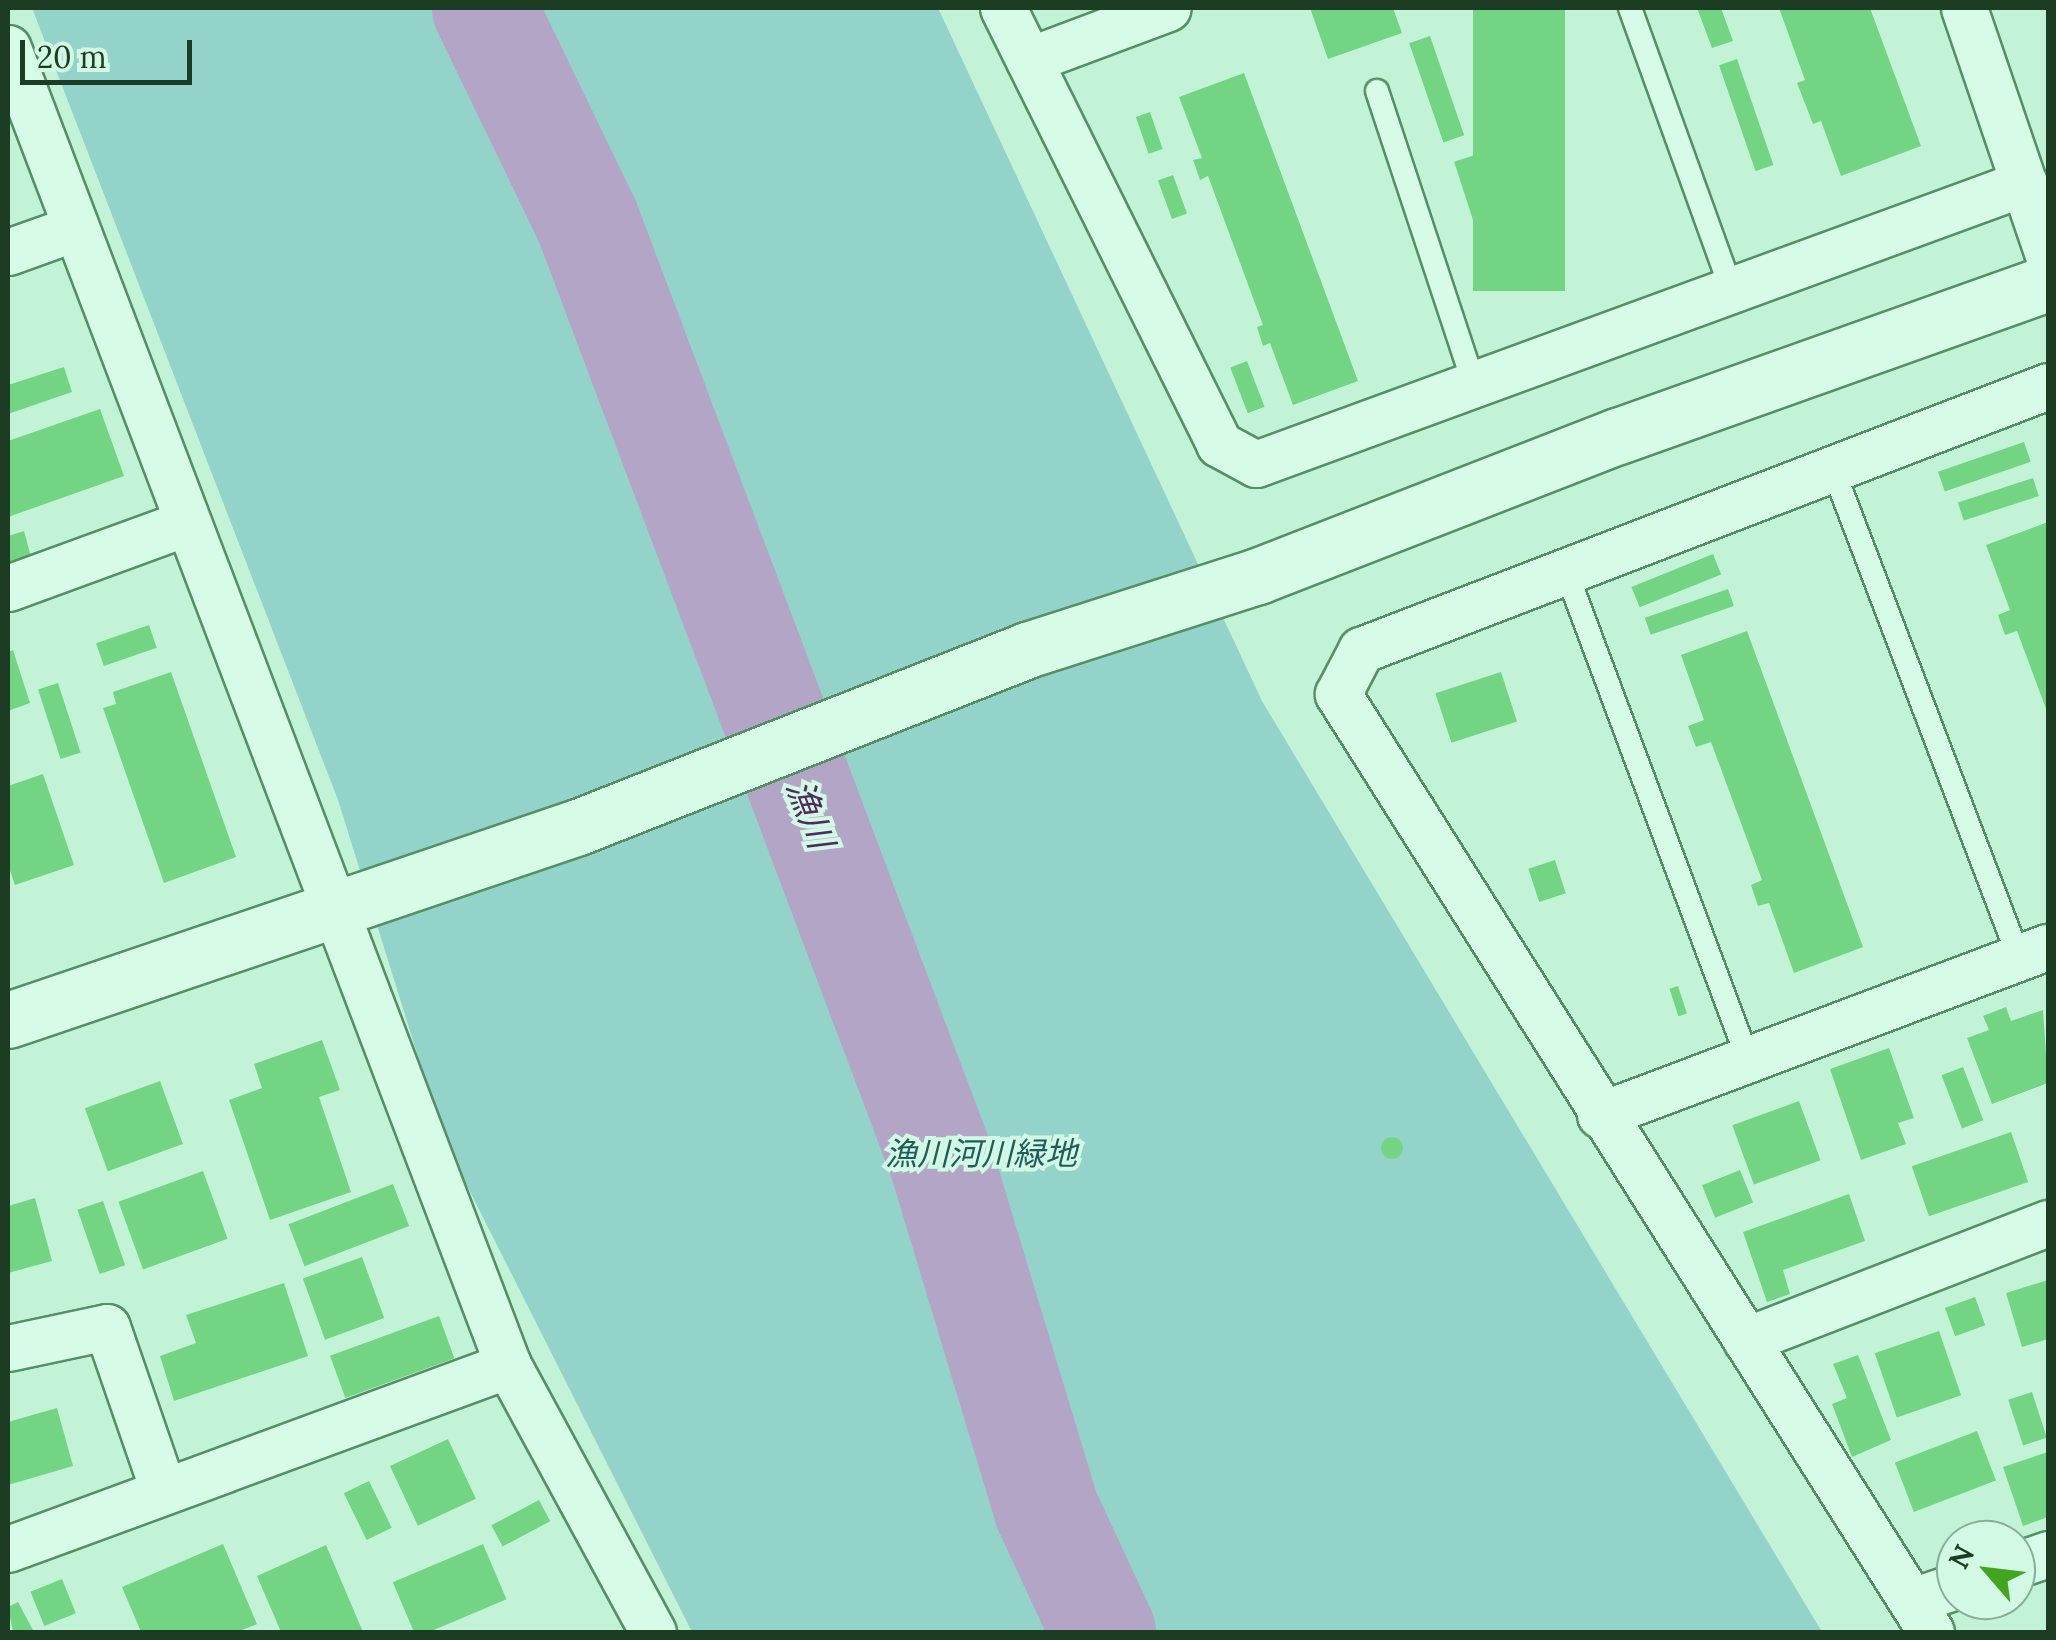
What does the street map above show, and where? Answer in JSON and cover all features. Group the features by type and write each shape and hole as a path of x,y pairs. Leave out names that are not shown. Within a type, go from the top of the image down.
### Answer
{"street":[{"path":"1003,8 1219,444 1256,464 2024,184"},
{"path":"1028,60 1168,8"},
{"path":"1964,8 2048,255"},
{"path":"8,54 332,914 508,1365 653,1632"},
{"path":"8,252 75,228"},
{"path":"8,1020 578,828 1027,650 1258,576 1618,436 2048,283"},
{"path":"1921,1617 1600,1116 1338,694 1362,650 2048,386"},
{"path":"8,588 186,524"},
{"path":"1600,1116 1746,1057 2034,952"},
{"path":"1746,1340 2048,1223"},
{"path":"8,1348 107,1327 162,1487"},
{"path":"8,1549 162,1487 508,1365"}],"lane":[{"path":"1630,8 1732,291"},
{"path":"1377,90 1474,384"},
{"path":"1833,469 2034,952"},
{"path":"1566,572 1746,1057"}],"green space":[{"name":"漁川河川緑地","path":"32,8 938,8 1262,701 1822,1632 692,1632 444,1140 338,800"}],"building":[{"path":"1310,8 1393,8 1402,33 1328,59"},
{"path":"1473,8 1565,8 1565,291 1473,291"},
{"path":"1697,8 1721,8 1733,41 1712,48"},
{"path":"1779,8 1870,8 1921,146 1841,176 1821,121 1813,124 1797,83 1805,80"},
{"path":"1430,36 1464,135 1443,142 1409,43"},
{"path":"1737,59 1773,165 1755,171 1719,65"},
{"path":"1244,73 1358,381 1293,405 1270,343 1263,346 1257,327 1263,325 1208,176 1200,180 1193,160 1202,158 1179,97"},
{"path":"1150,112 1163,149 1149,154 1136,117"},
{"path":"1475,155 1509,261 1488,267 1454,162"},
{"path":"1173,175 1187,214 1172,219 1158,180"},
{"path":"1247,361 1265,407 1248,413 1230,367"},
{"path":"64,367 72,392 8,414 8,385"},
{"path":"100,409 124,476 8,517 8,441"},
{"path":"2024,442 2031,462 1945,491 1938,472"},
{"path":"2033,478 2039,496 1964,520 1958,502"},
{"path":"2048,522 2048,714 2017,631 2005,635 1998,615 2010,610 1986,545"},
{"path":"24,531 31,557 8,564 8,536"},
{"path":"1713,554 1721,574 1640,607 1631,587"},
{"path":"1728,589 1734,606 1651,635 1645,618"},
{"path":"149,625 157,648 104,666 96,643"},
{"path":"1747,631 1863,947 1794,973 1769,903 1758,906 1751,885 1762,880 1711,742 1696,747 1688,726 1704,720 1681,655"},
{"path":"13,650 30,703 8,711 8,652"},
{"path":"171,672 236,857 164,883 103,708 116,704 113,692"},
{"path":"1501,672 1517,721 1451,743 1435,693"},
{"path":"58,683 81,752 61,759 38,689"},
{"path":"43,774 74,865 15,885 8,865 8,786"},
{"path":"1555,860 1566,893 1539,902 1528,869"},
{"path":"1678,986 1687,1014 1678,1016 1669,989"},
{"path":"2006,1007 2011,1021 2043,1010 2048,1083 1992,1104 1967,1038 1989,1030 1983,1016"},
{"path":"322,1040 340,1090 319,1097 351,1192 270,1220 229,1100 262,1088 254,1064"},
{"path":"1889,1048 1914,1118 1898,1123 1906,1144 1861,1160 1830,1069"},
{"path":"1963,1067 1983,1120 1962,1128 1942,1075"},
{"path":"160,1081 183,1144 108,1171 85,1108"},
{"path":"1799,1101 1821,1160 1754,1184 1732,1125"},
{"path":"2011,1132 2028,1182 1929,1216 1912,1166"},
{"path":"1392,1137 1400,1140 1400,1156 1392,1159 1384,1156 1381,1148 1384,1140"},
{"path":"1740,1170 1753,1202 1715,1218 1702,1185"},
{"path":"203,1171 228,1239 143,1269 118,1202"},
{"path":"393,1184 409,1226 305,1266 288,1224"},
{"path":"1849,1194 1865,1241 1783,1270 1790,1294 1767,1302 1743,1232"},
{"path":"35,1198 52,1261 8,1273 8,1206"},
{"path":"103,1201 125,1265 100,1274 77,1210"},
{"path":"362,1257 384,1318 325,1340 303,1279"},
{"path":"2048,1280 2048,1339 2022,1347 2006,1293"},
{"path":"284,1283 308,1356 174,1401 160,1356 196,1343 186,1315"},
{"path":"1975,1297 1985,1325 1955,1336 1945,1308"},
{"path":"439,1316 454,1358 345,1398 330,1356"},
{"path":"1939,1331 1961,1395 1897,1417 1875,1353"},
{"path":"1858,1355 1891,1440 1852,1457 1832,1404 1847,1398 1833,1364"},
{"path":"2032,1392 2047,1438 2023,1445 2008,1400"},
{"path":"57,1408 73,1466 8,1485 8,1422"},
{"path":"1977,1431 1996,1480 1914,1512 1895,1463"},
{"path":"448,1439 476,1499 418,1526 390,1466"},
{"path":"2048,1452 2048,1517 2021,1520 2003,1467"},
{"path":"369,1481 392,1528 367,1540 344,1493"},
{"path":"539,1500 550,1521 503,1547 491,1525"},
{"path":"223,1544 257,1624 237,1632 141,1632 122,1587"},
{"path":"483,1544 506,1599 429,1632 414,1632 393,1582"},
{"path":"326,1545 363,1632 281,1632 257,1576"},
{"path":"62,1579 76,1613 44,1626 30,1592"},
{"path":"18,1602 34,1632 13,1632 8,1607"}],"waterway":[{"name":"漁川","path":"484,8 587,221 941,1161 1046,1509 1103,1632"}]}
